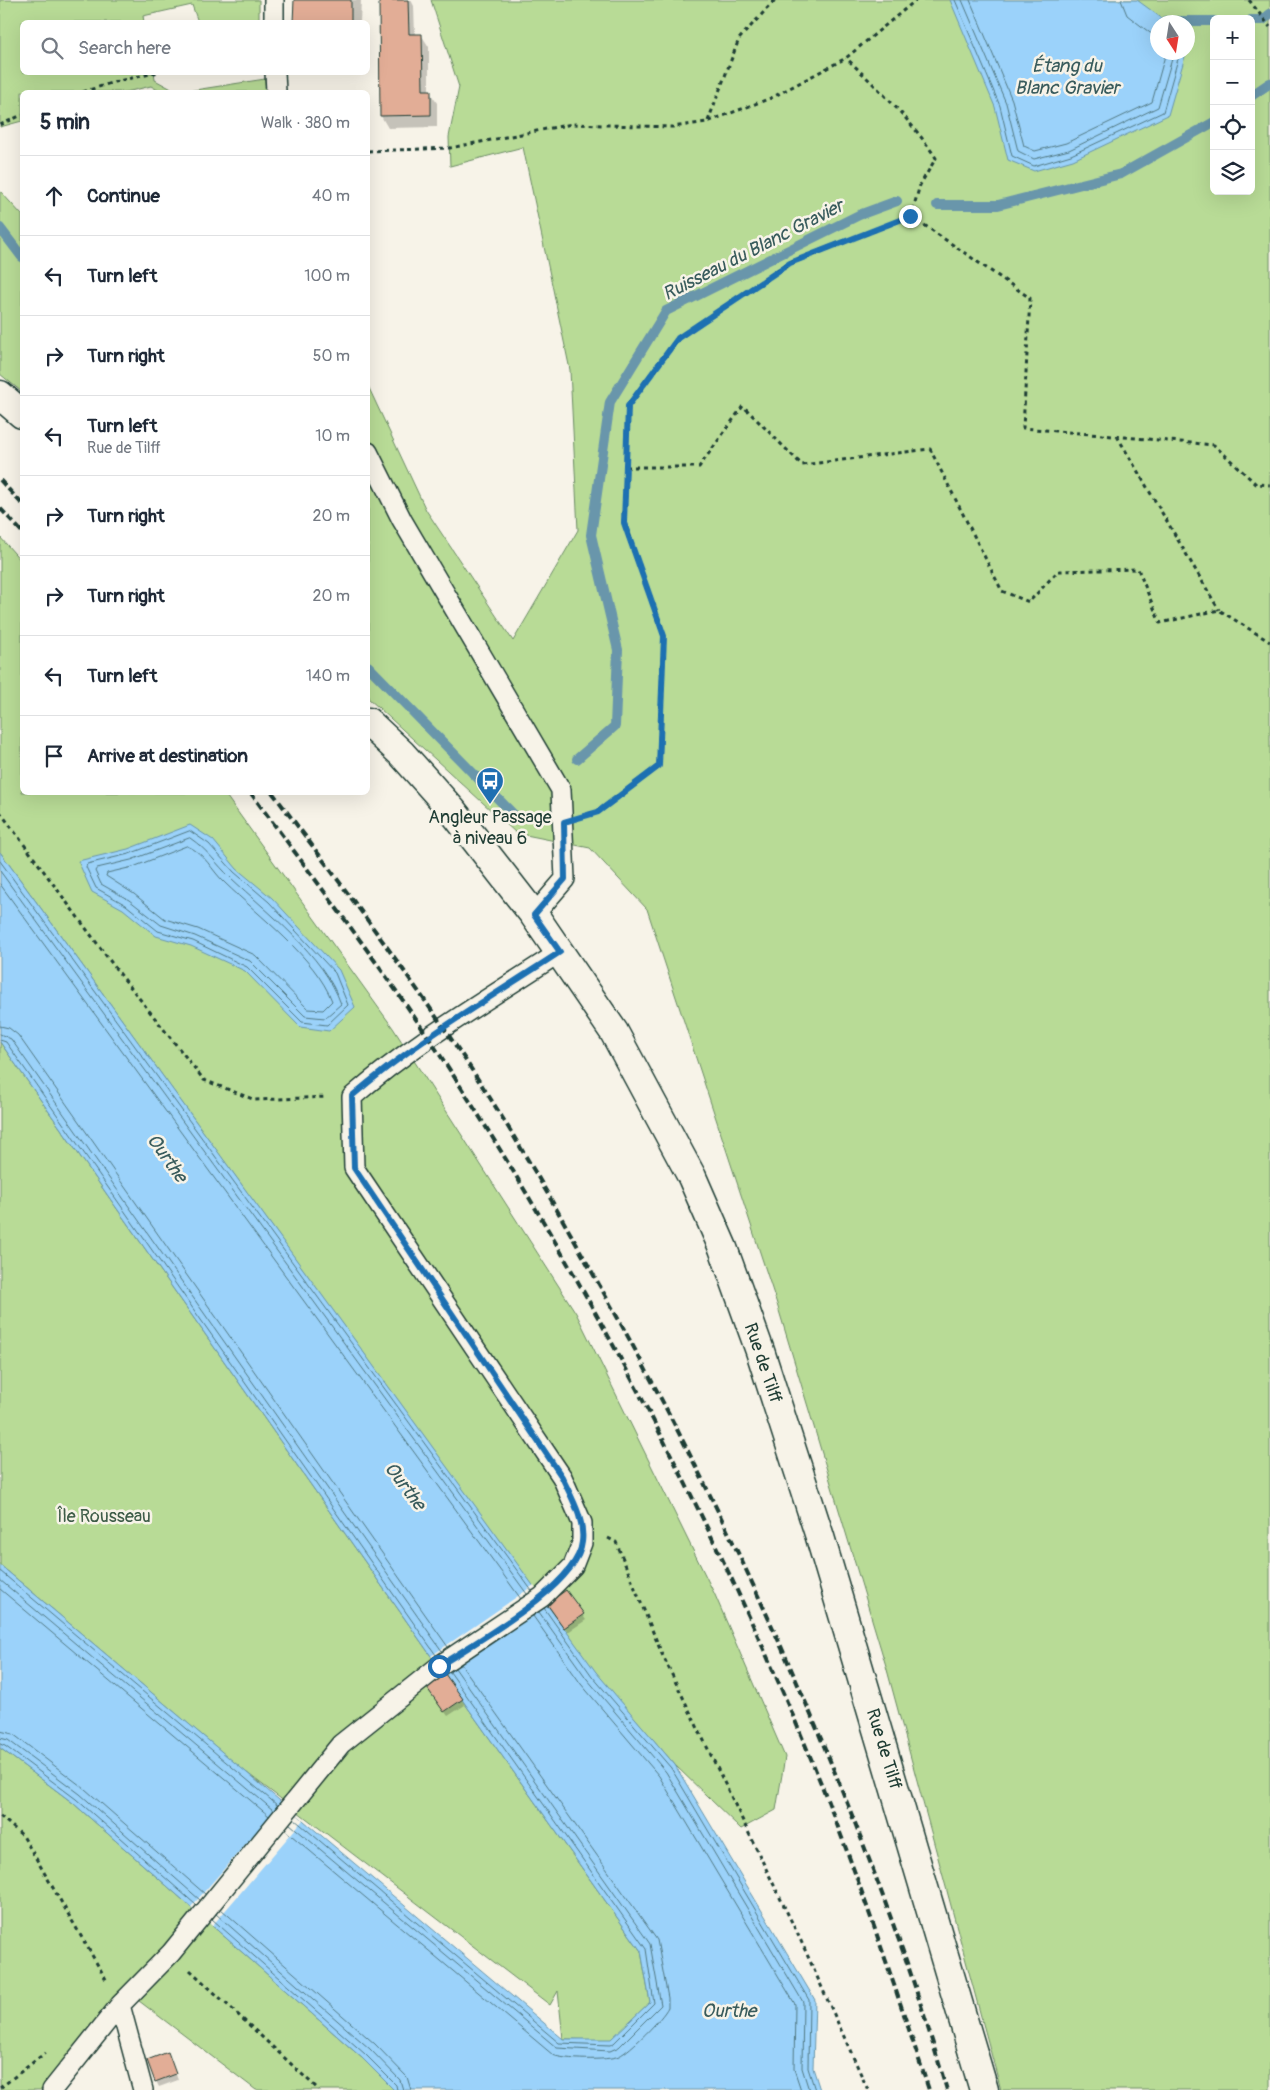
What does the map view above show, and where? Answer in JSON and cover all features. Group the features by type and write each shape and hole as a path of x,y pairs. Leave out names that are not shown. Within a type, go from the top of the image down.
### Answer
{"main road":[{"path":"0,394 20,412"},
{"name":"Rue de Tilff","path":"370,724 402,754 452,810 534,915 614,1032 692,1176 723,1248 760,1351 820,1537 984,2090"}],"lane":[{"path":"274,0 274,20"},
{"path":"275,75 276,90"},
{"path":"370,456 402,520 561,790 564,822 565,879 534,915"},
{"path":"52,2090 120,2005 172,1953 341,1744 439,1666 542,1597 574,1566 582,1543 582,1523 562,1477 354,1168 352,1096 380,1073 437,1033 560,952"},
{"path":"120,2005 143,2090"}],"path":[{"path":"707,122 739,39 775,0"},
{"path":"370,151 450,148 572,124 673,126 707,122 771,98 846,58 916,0"},
{"path":"1249,0 1270,27"},
{"path":"846,58 894,103 917,129 936,158 920,185 910,216"},
{"path":"89,90 146,75"},
{"path":"0,125 20,116"},
{"path":"910,216 1030,298 1023,428 1214,445 1256,484 1270,484"},
{"path":"564,822 598,812 659,766 664,636 624,523 628,406 678,338 790,263 910,216"},
{"path":"626,467 699,466 743,406 802,465 930,449 1002,591 1030,602 1058,571 1138,569 1160,623 1219,610"},
{"path":"1117,436 1219,610 1270,642"},
{"path":"0,812 116,969 204,1080 256,1100 352,1096"},
{"path":"582,1523 616,1542 666,1663 801,1940 868,2090"},
{"path":"0,1816 23,1836 66,1907 120,2005"},
{"path":"172,1953 319,2090"}],"green space":[{"path":"0,0 259,0 259,20 197,20 192,5 143,16 144,20 20,20 20,75 154,75 155,80 173,90 158,90 151,86 134,90 20,90 20,122 0,127"},
{"path":"431,0 1270,0 1270,2090 1001,2090 886,1666 777,1304 647,909 590,848 516,833 370,700 370,390 426,510 513,641 578,530 570,370 523,147 450,166 449,137 459,87"},
{"path":"265,79 266,90 195,90"},
{"path":"0,191 20,213 20,390 0,374"},
{"path":"0,537 20,560 20,795 225,795 393,1028 576,1313 715,1595 785,1757 776,1810 741,1829 675,1765 596,1673 0,852"},
{"name":"Île Rousseau","path":"0,1042 431,1656 641,1951 650,2002 611,2040 563,2039 558,1991 550,2005 242,1769 0,1565"},
{"path":"0,1748 73,1803 362,2058 394,2090 256,2090 122,1988 41,2090 0,2090"}],"water":[{"name":"Étang du Blanc Gravier","path":"950,0 1137,0 1157,15 1150,15 1150,60 1184,60 1168,115 1073,160 1034,171 1008,160 995,107"},
{"path":"190,825 213,840 237,869 272,898 339,970 355,1007 329,1031 300,1027 245,971 191,946 156,936 123,909 92,892 78,861 128,849"},
{"name":"Ourthe","path":"0,852 596,1672 675,1765 815,2000 813,2068 820,2090 394,2090 362,2058 73,1803 0,1748 0,1565 563,2039 611,2039 650,2002 641,1951 431,1656 0,1042"}],"pier":[{"path":"534,1585 547,1604 445,1674 431,1656"},
{"path":"282,1802 303,1820 212,1926 191,1907"}],"building":[{"path":"294,0 351,0 351,20 293,20"},
{"path":"379,0 408,0 409,34 422,34 423,90 431,90 431,115 380,116"},
{"path":"566,1590 584,1614 564,1628 547,1604"},
{"path":"445,1674 463,1699 444,1712 427,1688"},
{"path":"168,2052 176,2074 155,2082 147,2060"}],"waterway":[{"name":"Ruisseau du Blanc Gravier","path":"1255,20 1263,20 1270,14"},
{"name":"Ruisseau du Blanc Gravier","path":"1195,21 1210,21"},
{"path":"1255,93 1270,83"},
{"path":"937,205 998,205 1121,174 1210,124"},
{"name":"Ruisseau du Blanc Gravier","path":"577,759 615,726 618,650 591,535 610,402 666,311 859,215 897,201"},
{"path":"0,228 20,254"},
{"path":"370,668 515,816"}],"railway":[{"path":"0,480 20,502"},
{"path":"0,508 20,530"},
{"path":"252,795 417,1021 469,1100 563,1256 652,1417 733,1582 807,1749 856,1875 929,2090"},
{"path":"274,795 406,974 483,1087 548,1194 651,1380 691,1457 766,1613 835,1773 904,1954 947,2090"}],"place":[{"name":"Angleur Passage à niveau 6","path":"490,805"}],"route":[{"path":"439,1666 542,1597 561,1580 574,1566 582,1543 582,1523 562,1477 354,1168 352,1096 380,1073 444,1028 560,952 534,915 565,879 564,822 598,812 659,766 664,636 624,523 628,406 678,338 790,263 910,216"}]}
